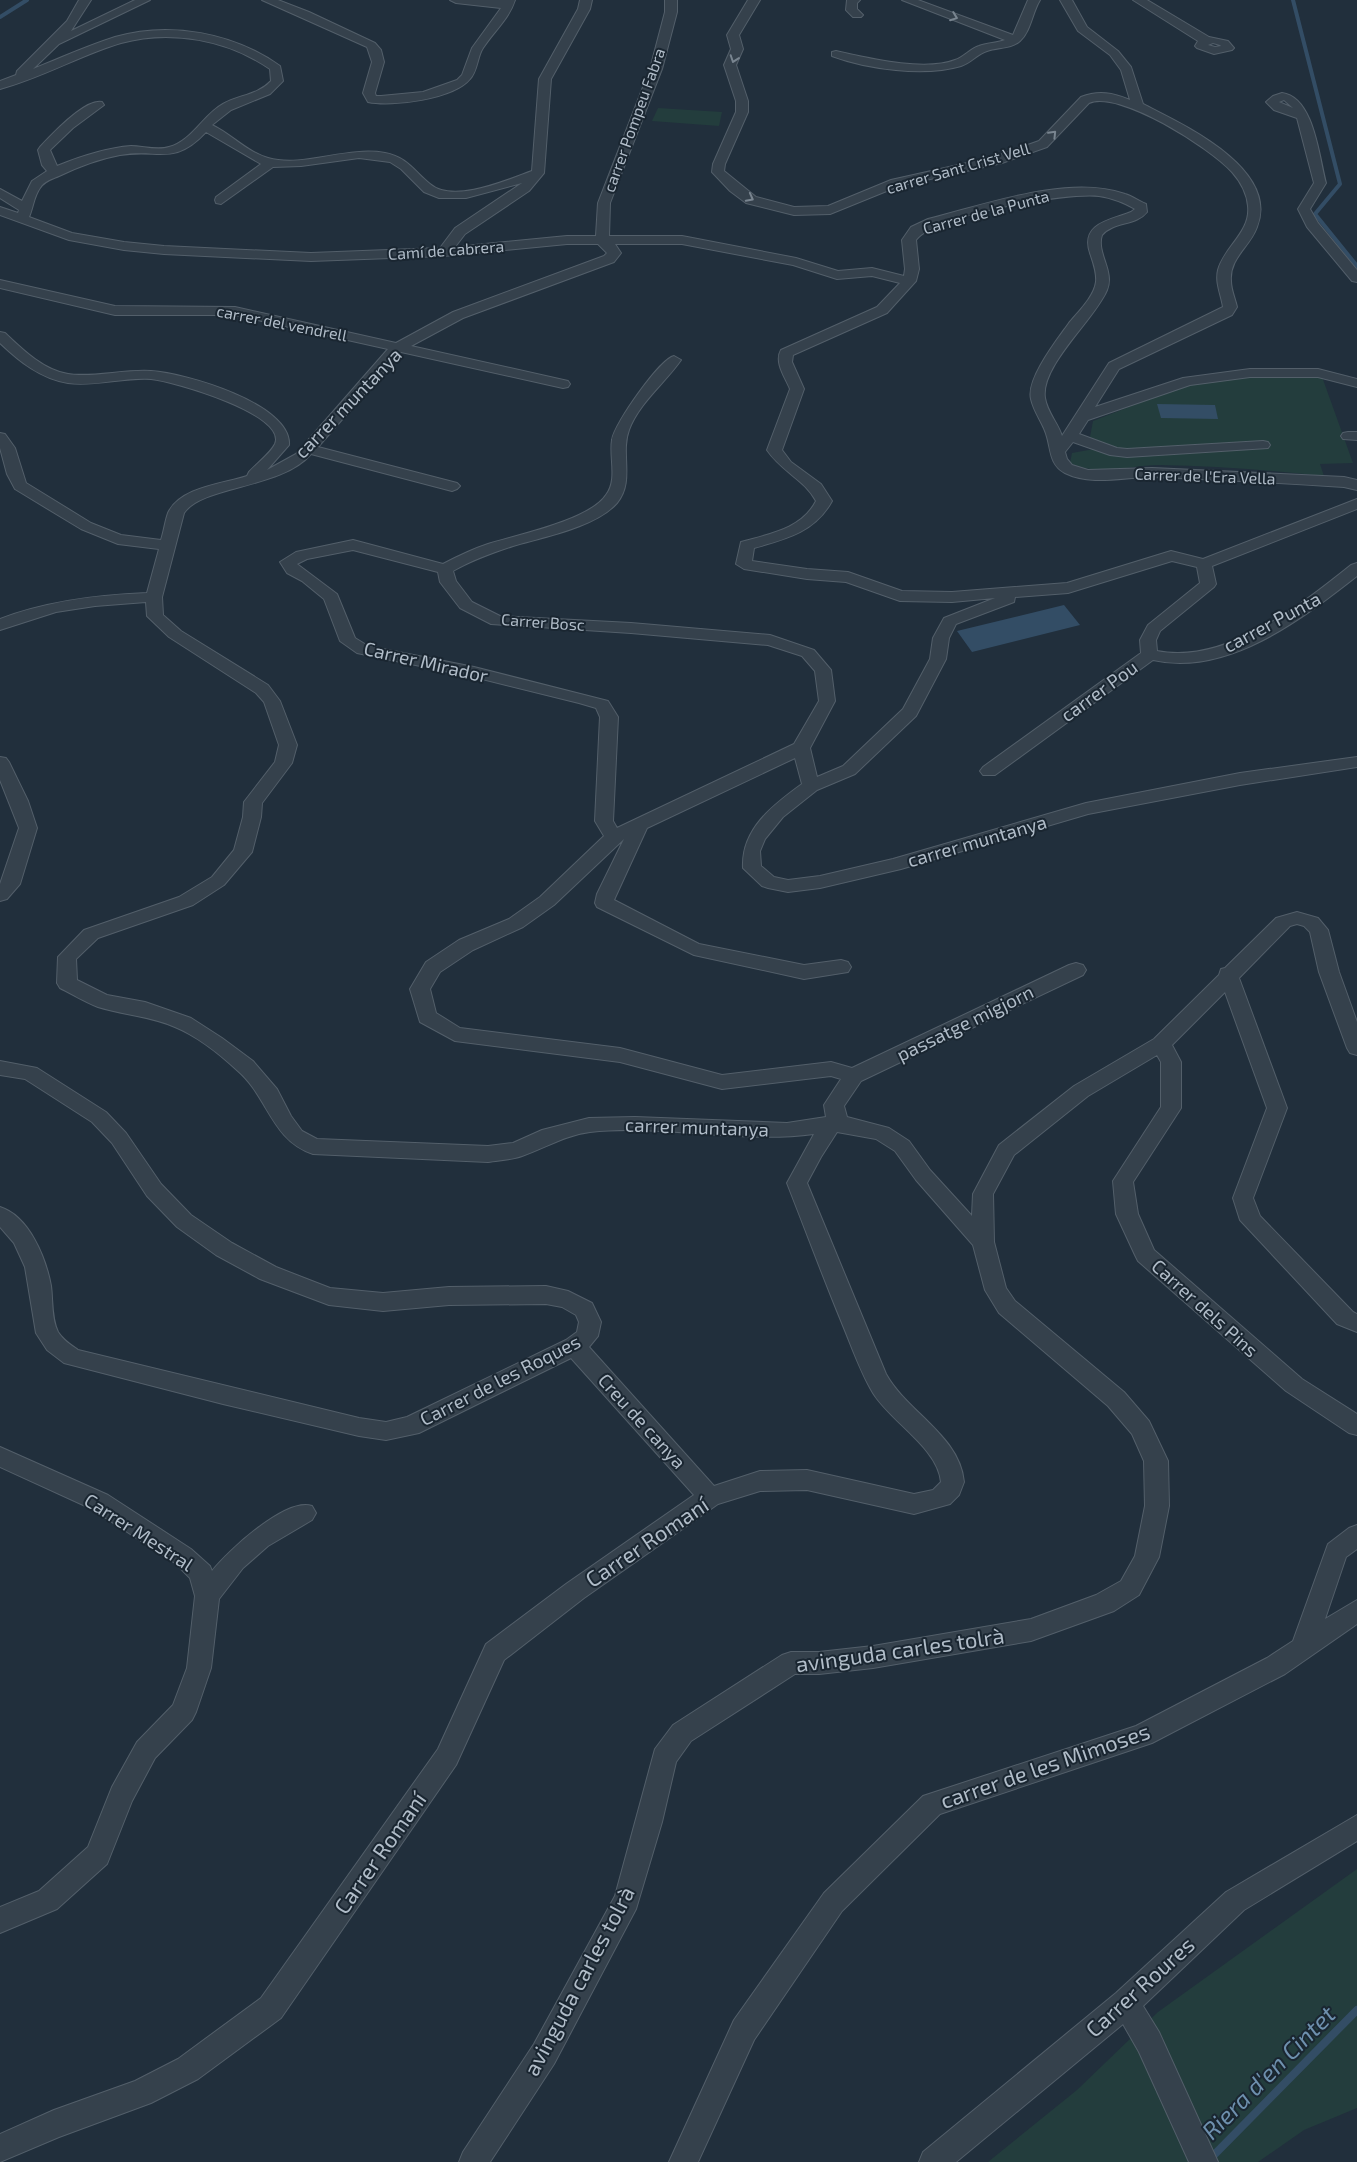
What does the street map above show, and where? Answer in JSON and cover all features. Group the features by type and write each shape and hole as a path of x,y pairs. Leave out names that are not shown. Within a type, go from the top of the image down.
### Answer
{"street":[{"path":"0,95 72,23 85,0"},
{"path":"53,44 144,0"},
{"path":"268,0 305,14 371,45 377,51 379,62 369,93 372,99 386,100 434,92 452,87 466,78 477,47 507,11 509,2 456,0"},
{"path":"444,252 460,231 525,188 538,174 546,79 584,9 586,0"},
{"name":"carrer Pompeu Fabra","path":"602,241 604,202 656,69 671,12 671,0"},
{"name":"carrer Sant Crist Vell","path":"754,0 733,35 737,49 730,65 742,101 742,112 719,164 718,172 734,188 751,200 772,207 794,211 830,210 895,183 998,160 1043,144 1085,100 1094,95 1106,95 1138,106"},
{"path":"854,0 852,2 852,10 857,15"},
{"path":"908,0 1015,40"},
{"path":"1058,455 1096,393 1119,362 1201,327 1227,312 1230,307 1224,284 1225,270 1251,226 1255,207 1245,178 1220,155 1186,131 1138,106 1127,69 1114,53 1082,29 1066,0"},
{"path":"1139,0 1207,41"},
{"path":"836,54 844,58 892,66 956,64 983,49 1006,45 1015,40 1025,26 1028,2"},
{"path":"0,86 120,40 146,35 203,38 235,44 260,55 276,68 277,81 271,90 256,98 228,106 206,127 173,150 115,151 56,173 34,185 24,214 0,211"},
{"path":"56,173 48,164 44,150 61,131 83,113 98,105"},
{"path":"1303,116 1320,183 1304,209 1312,224 1357,278"},
{"path":"206,127 255,156 272,162 366,156 386,157 405,164 426,187 434,193 444,195 501,186 538,174"},
{"path":"221,200 272,162"},
{"name":"Carrer de la Punta","path":"909,281 912,269 909,240 916,230 933,222 1046,194 1065,192 1117,195 1128,198 1141,207 1141,212 1136,216 1107,225 1096,234 1093,241 1104,274 1104,282 1100,291 1040,380 1036,394 1053,432 1058,455"},
{"name":"Camí de cabrera","path":"0,193 24,214 69,236 124,246 164,250 310,256 444,252 567,240 682,240 786,260 837,275 872,272 909,281"},
{"name":"carrer muntanya","path":"602,241 612,248 614,253 609,259 458,316 398,347 301,457 269,475 204,493 183,503 176,513 154,597 155,616 174,634 262,689 272,701 288,745 283,763 253,802 252,817 243,852 218,882 186,900 91,934 67,957 67,983 102,1001 145,1009 184,1023 215,1043 246,1066 270,1094 282,1120 295,1136 313,1146 488,1154 516,1150 549,1135 590,1125 787,1130 832,1124"},
{"path":"909,281 882,310 786,353 786,362 797,389 774,450 786,465 816,487 824,501 819,514 801,527 747,545 744,564 807,574 848,577 900,596 952,597 1068,588 1171,556 1204,564 1357,504"},
{"name":"carrer del vendrell","path":"0,284 113,311 209,309 235,311 563,384"},
{"path":"0,336 29,363 57,376 69,379 155,375 222,393 248,406 275,424 282,433 282,445 259,472 244,481"},
{"path":"446,569 460,560 553,530 602,509 618,490 620,481 619,437 622,429 674,360"},
{"path":"1081,418 1188,380 1250,373 1318,373 1357,383"},
{"path":"1096,393 1126,402"},
{"path":"1070,436 1115,452 1127,453 1263,445"},
{"path":"0,437 8,449 14,479 20,486 86,526 118,539 168,545"},
{"path":"308,449 452,486"},
{"name":"Carrer de l'Era Vella","path":"1058,455 1072,470 1090,474 1148,473 1258,477 1344,482 1357,485"},
{"name":"Carrer Mirador","path":"446,569 353,545 302,555 288,562 293,570 308,578 331,597 348,641 363,650 474,672 585,699 602,705 609,717 604,821 614,837"},
{"name":"carrer Pou","path":"989,771 1150,654 1146,644 1148,636 1154,628 1166,616 1208,584 1204,564"},
{"name":"carrer Punta","path":"1150,654 1185,659 1226,650 1298,613 1357,568"},
{"name":"Carrer Bosc","path":"446,569 448,582 466,605 497,621 632,628 770,640 808,653 823,670 827,701 801,748"},
{"name":"carrer muntanya","path":"1030,591 950,621 941,638 938,658 910,712 849,770 811,786 784,806 760,834 751,850 752,868 768,882 788,886 820,882 895,865 1086,809 1240,779 1357,762"},
{"path":"0,625 28,613 105,599 154,597"},
{"path":"811,786 801,748 614,837 547,900 516,923 466,945 433,966 420,989 427,1017 456,1034 620,1055 722,1082 831,1068 854,1076 834,1105 837,1117 832,1124"},
{"path":"0,762 19,801 28,828 11,884 0,895"},
{"path":"640,825 606,894 604,903 694,949 804,972 841,967"},
{"path":"983,1242 983,1194 1006,1150 1081,1091 1161,1044 1228,974 1283,922 1297,918 1311,922 1319,930 1329,972 1357,1048"},
{"name":"passatge migjorn","path":"854,1076 1076,970"},
{"path":"1228,974 1277,1108 1242,1198 1251,1220 1345,1318 1357,1323"},
{"name":"Carrer dels Pins","path":"1161,1044 1171,1062 1171,1108 1123,1181 1127,1214 1146,1255 1294,1386 1357,1426"},
{"name":"Carrer de les Roques","path":"0,1068 30,1073 99,1116 119,1138 154,1190 184,1221 224,1249 268,1273 329,1296 383,1302 449,1296 546,1295 561,1298 584,1309 590,1322 587,1336 574,1346 411,1426 386,1431 341,1423 72,1357 52,1340 42,1317 40,1287 34,1262 11,1223 0,1215"},
{"path":"832,1124 850,1125 882,1133 902,1146 923,1175 983,1242"},
{"name":"Carrer Romaní","path":"0,2149 54,2124 141,2093 188,2070 271,2008 447,1757 495,1652 575,1591 710,1497 760,1481 807,1480 914,1504 931,1502 944,1497 952,1487 952,1475 940,1453 881,1388 844,1302 797,1182 812,1153 832,1124"},
{"name":"avinguda carles tolrà","path":"473,2162 544,2054 627,1900 664,1757 682,1733 791,1663 820,1663 873,1657 1032,1630 1105,1603 1130,1588 1147,1557 1156,1506 1156,1461 1141,1428 1116,1399 1007,1308 996,1290 983,1242"},
{"name":"Creu de canya","path":"574,1346 710,1497"},
{"name":"Carrer Mestral","path":"0,1457 100,1502 184,1556 201,1573 207,1596"},
{"path":"0,1920 48,1900 98,1855 121,1796 146,1750 183,1712 199,1668 207,1596 235,1561 260,1539 304,1513"},
{"path":"1303,1648 1336,1551 1357,1535"},
{"name":"carrer de les Mimoses","path":"683,2162 744,2030 833,1902 932,1805 1142,1735 1276,1666 1357,1611"},
{"name":"Carrer Roures","path":"933,2162 1126,2003 1235,1901 1357,1827"},
{"path":"1126,2003 1149,2042 1204,2162"}],"green space":[{"path":"658,108 722,112 719,126 652,121"},
{"path":"1321,374 1353,463 1320,464 1324,476 1160,465 1103,470 1081,467 1070,463 1072,453 1094,449 1090,437 1093,421 1190,383 1251,375"},
{"path":"1357,1869 1357,2108 1304,2130 1258,2162 988,2162 1077,2090 1158,2012"}],"water":[{"path":"1157,404 1215,405 1218,419 1161,418"},
{"path":"1064,605 1080,625 972,652 957,631"}],"waterway":[{"path":"0,17 27,0"},
{"name":"Riera d'en Cintet","path":"1293,0 1340,184 1315,214 1357,266"},
{"name":"Riera d'en Cintet","path":"1207,2162 1357,2010"}]}
